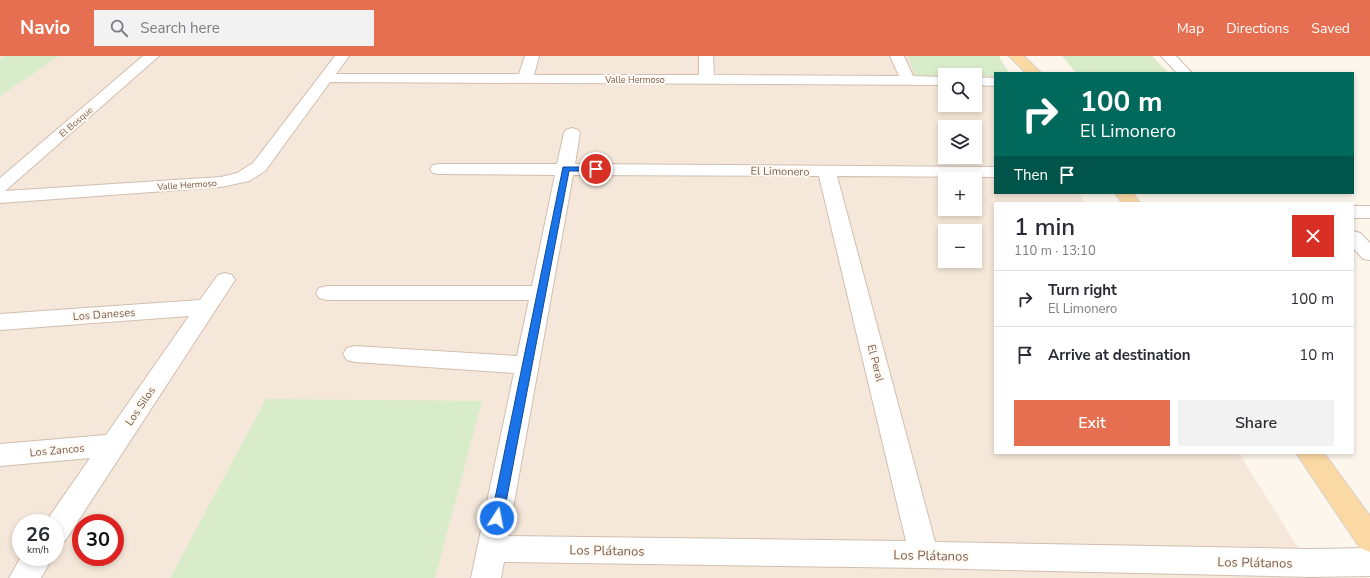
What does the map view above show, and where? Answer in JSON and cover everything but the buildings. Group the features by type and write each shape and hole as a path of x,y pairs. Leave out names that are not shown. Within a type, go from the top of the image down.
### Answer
{"main road":[{"path":"1016,56 1033,72"},
{"path":"1034,56 1042,67 1043,72"},
{"path":"1310,454 1370,539"}],"street":[{"name":"El Bosque","path":"0,187 152,56"},
{"name":"Valle Hermoso","path":"0,197 221,182 243,177 258,167 342,56"},
{"path":"525,79 532,56"},
{"path":"706,56 707,80"},
{"path":"897,56 908,81"},
{"path":"1168,56 1184,72"},
{"name":"Valle Hermoso","path":"325,78 938,81"},
{"path":"982,81 994,82"},
{"path":"486,578 572,133"},
{"name":"El Limonero","path":"439,169 994,172"},
{"name":"El Peral","path":"827,171 924,555"},
{"path":"1354,212 1370,212"},
{"path":"1354,238 1370,254"},
{"name":"Los Silos","path":"64,518 225,280"},
{"path":"327,293 542,293"},
{"name":"Los Daneses","path":"0,322 207,306"},
{"path":"355,354 527,365"},
{"name":"Los Zancos","path":"0,455 113,445"},
{"name":"Los Plátanos","path":"491,549 924,555 1310,563 1370,562"},
{"path":"24,578 32,566"}],"shaded area":[{"path":"0,56 996,56 996,72 994,72 994,194 1080,194 1084,202 994,202 994,454 1240,454 1317,578 0,578"}],"green space":[{"path":"5,56 59,56 0,96 0,59"},
{"path":"908,56 999,56 1008,72 994,72 994,76 982,76 982,68 938,68 938,75 915,75"},
{"path":"1062,56 1152,56 1167,72 1075,72"},
{"path":"266,399 482,401 435,578 170,578"}],"route":[{"path":"497,518 566,169 596,169"}]}
